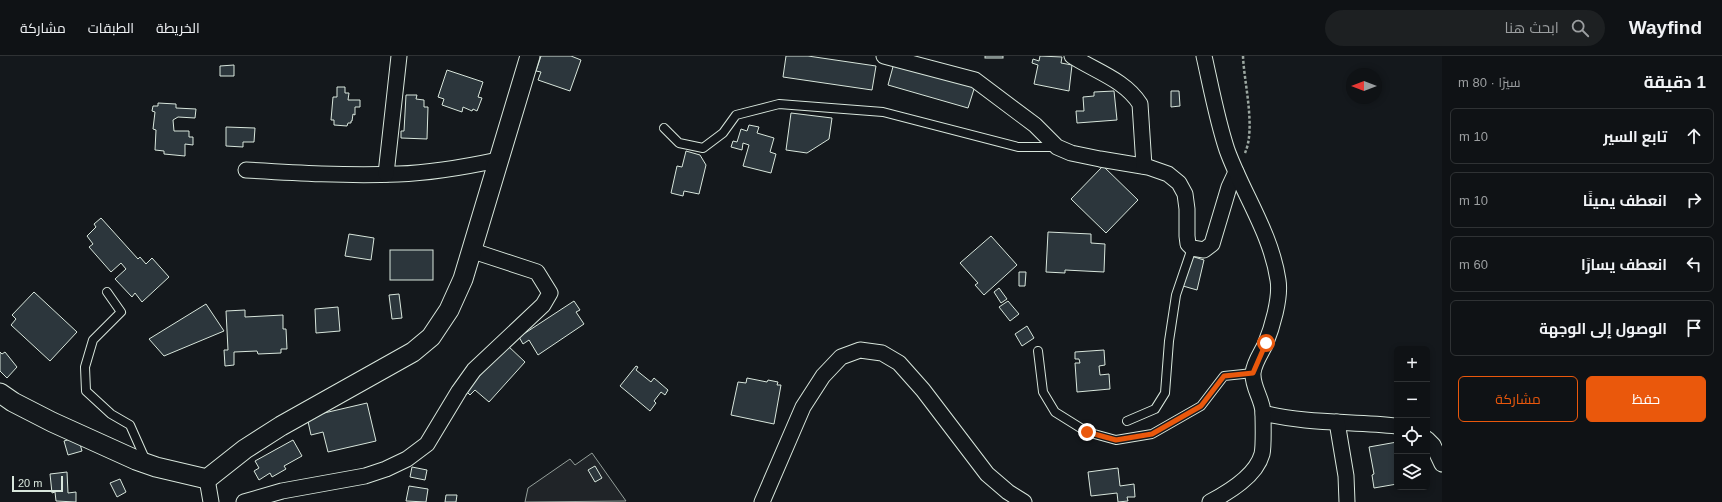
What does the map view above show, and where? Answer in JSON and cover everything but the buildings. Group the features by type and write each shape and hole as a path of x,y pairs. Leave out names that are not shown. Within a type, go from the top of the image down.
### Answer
{"street":[{"path":"386,174 399,56"},
{"path":"207,479 245,449 281,426 414,352 431,337 449,310 463,279 473,251 498,160 530,56"},
{"path":"884,56 975,80 1035,125 1057,147 1071,153 1144,166 1168,174 1178,183 1185,194 1187,209 1186,236 1188,244 1192,248 1204,250 1212,244 1229,188 1236,172"},
{"path":"1072,56 1126,87 1135,96 1140,104 1144,166"},
{"path":"1204,56 1222,134 1236,172 1250,199 1274,261 1278,282 1277,298 1271,327 1253,373 1256,394 1263,406 1262,454 1254,468 1237,487 1210,502"},
{"path":"246,170 320,174 386,174 440,171 498,160"},
{"path":"244,502 282,491 365,476 386,469 407,459 427,444 459,391 474,370 543,305 550,293 537,272 473,251"},
{"path":"762,502 803,407 823,376 841,357 860,350 882,353 899,363 923,390 988,474 1008,492 1024,502"},
{"path":"0,393 52,422 148,464 207,479"},
{"path":"1263,413 1282,418 1394,426"},
{"path":"1337,422 1346,476 1347,502"},
{"path":"1430,443 1442,464"},
{"path":"207,479 211,502"}],"lane":[{"path":"664,128 679,143 703,148 723,133 736,115 779,104 883,112 1018,147 1057,147"},
{"path":"1127,421 1156,409 1165,393 1169,341 1176,295 1192,248"},
{"path":"107,292 121,312 93,340 85,368 86,391 110,414 130,425 148,464"},
{"path":"1038,351 1043,392 1055,412 1087,432 1116,440 1152,434 1201,406 1224,376 1253,373"}],"path":[{"path":"1236,172 1246,150 1250,127 1243,56"}],"shaded area":[{"path":"592,453 626,501 525,502 528,488 570,459 575,465"}],"route":[{"path":"1087,432 1116,440 1152,434 1201,406 1224,376 1253,373 1266,343"}]}
